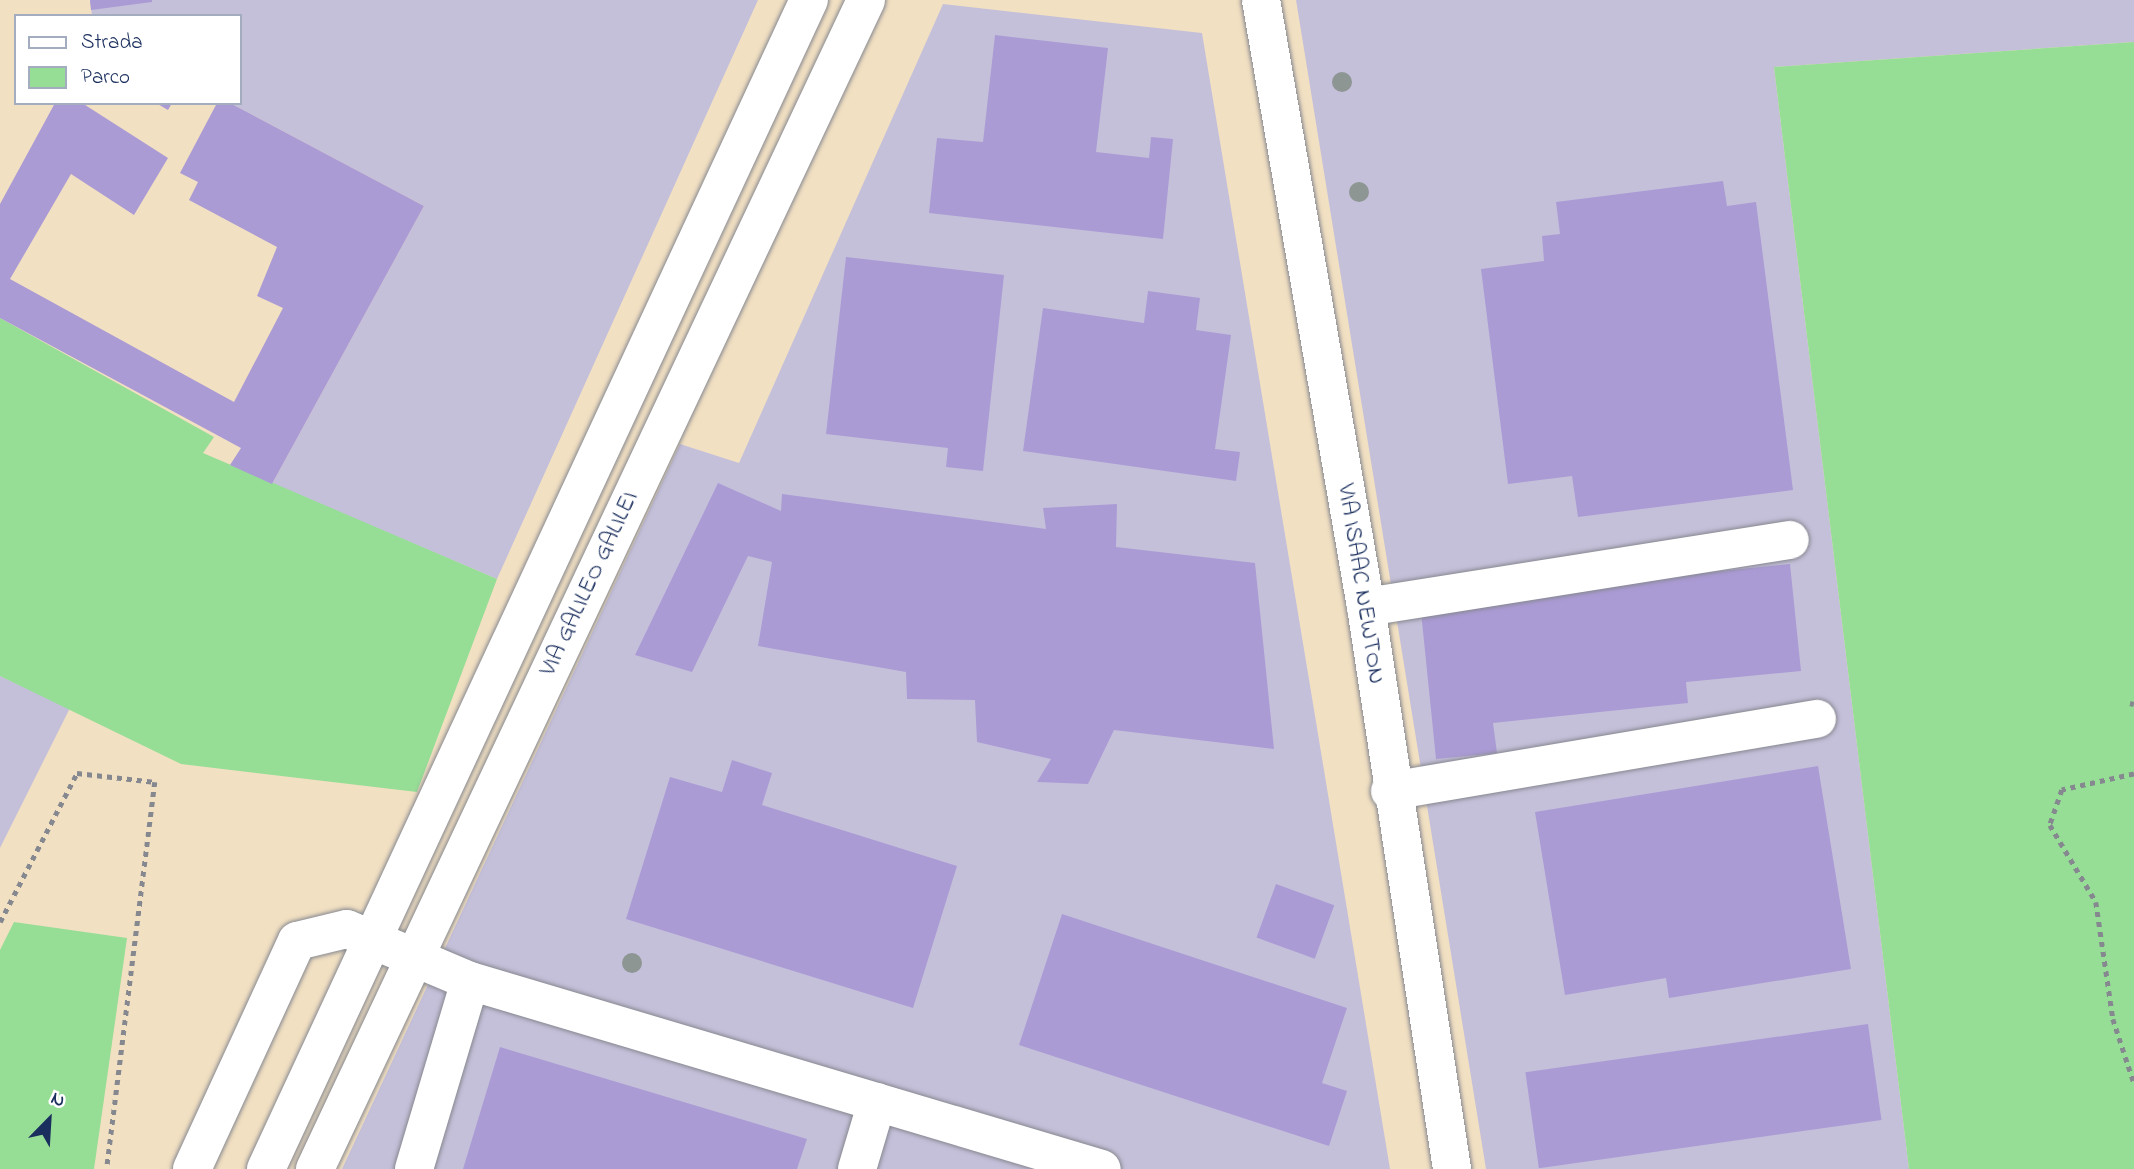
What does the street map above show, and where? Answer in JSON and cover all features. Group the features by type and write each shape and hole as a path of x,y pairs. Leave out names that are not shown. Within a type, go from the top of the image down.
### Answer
{"street":[{"name":"VIA GALILEO GALILEI","path":"266,1169 809,0"},
{"name":"VIA GALILEO GALILEI","path":"315,1169 866,0"},
{"name":"VIA ISAAC NEWTON","path":"1261,0 1366,607 1390,791 1452,1169"},
{"path":"1366,607 1790,540"},
{"path":"1390,791 1817,719"},
{"path":"192,1169 297,941 347,929 373,937 470,981 1102,1169"},
{"path":"414,1169 470,981"},
{"path":"857,1169 877,1102"}],"path":[{"path":"0,922 77,773 155,782 107,1169"},
{"path":"2134,774 2062,790 2050,825 2096,902 2113,1019 2134,1083"}],"shaded area":[{"path":"90,0 758,0 497,579 272,484 424,206 234,105 242,105 242,14 92,14"},
{"path":"1296,0 2134,0 2134,42 1774,67 1909,1169 1486,1169"},
{"path":"943,4 1202,33 1390,1169 342,1169 680,444 739,463"},
{"path":"0,676 70,708 0,848"}],"green space":[{"path":"2134,42 2134,1169 1909,1169 1774,67"},
{"path":"0,318 214,437 203,453 497,579 417,792 181,764 0,676"},
{"path":"14,922 127,938 94,1169 0,1169 0,950"}],"building":[{"path":"90,0 152,0 152,2 91,10"},
{"path":"995,35 1108,48 1096,152 1149,158 1151,137 1173,139 1163,239 929,213 937,138 983,142"},
{"path":"54,105 85,105 168,158 134,215 71,174 10,279 234,402 283,308 257,296 277,247 189,200 198,182 180,173 216,105 234,105 424,206 272,484 230,465 241,448 0,318 0,204"},
{"path":"1723,181 1727,206 1756,202 1793,490 1578,517 1572,476 1508,484 1481,269 1544,261 1542,236 1560,234 1556,202"},
{"path":"846,257 1004,275 983,471 946,467 948,448 826,434"},
{"path":"1148,291 1200,298 1196,330 1231,335 1215,449 1240,452 1236,481 1023,451 1043,308 1144,323"},
{"path":"718,483 781,511 782,494 1046,529 1043,508 1117,504 1116,547 1255,563 1274,749 1114,730 1088,784 1037,782 1051,759 977,742 975,700 907,699 906,672 758,646 772,562 748,556 692,672 635,655"},
{"path":"1790,564 1801,671 1686,682 1688,703 1493,723 1497,753 1436,759 1420,602"},
{"path":"732,760 772,773 762,805 957,866 913,1008 626,919 670,777 722,792"},
{"path":"1818,766 1851,969 1669,998 1666,978 1565,995 1535,812"},
{"path":"1276,884 1334,905 1315,959 1257,938"},
{"path":"1062,914 1347,1008 1322,1083 1347,1091 1329,1146 1019,1045"},
{"path":"1868,1024 1881,1120 1539,1168 1525,1072"},
{"path":"500,1047 807,1139 797,1169 463,1169"}]}
